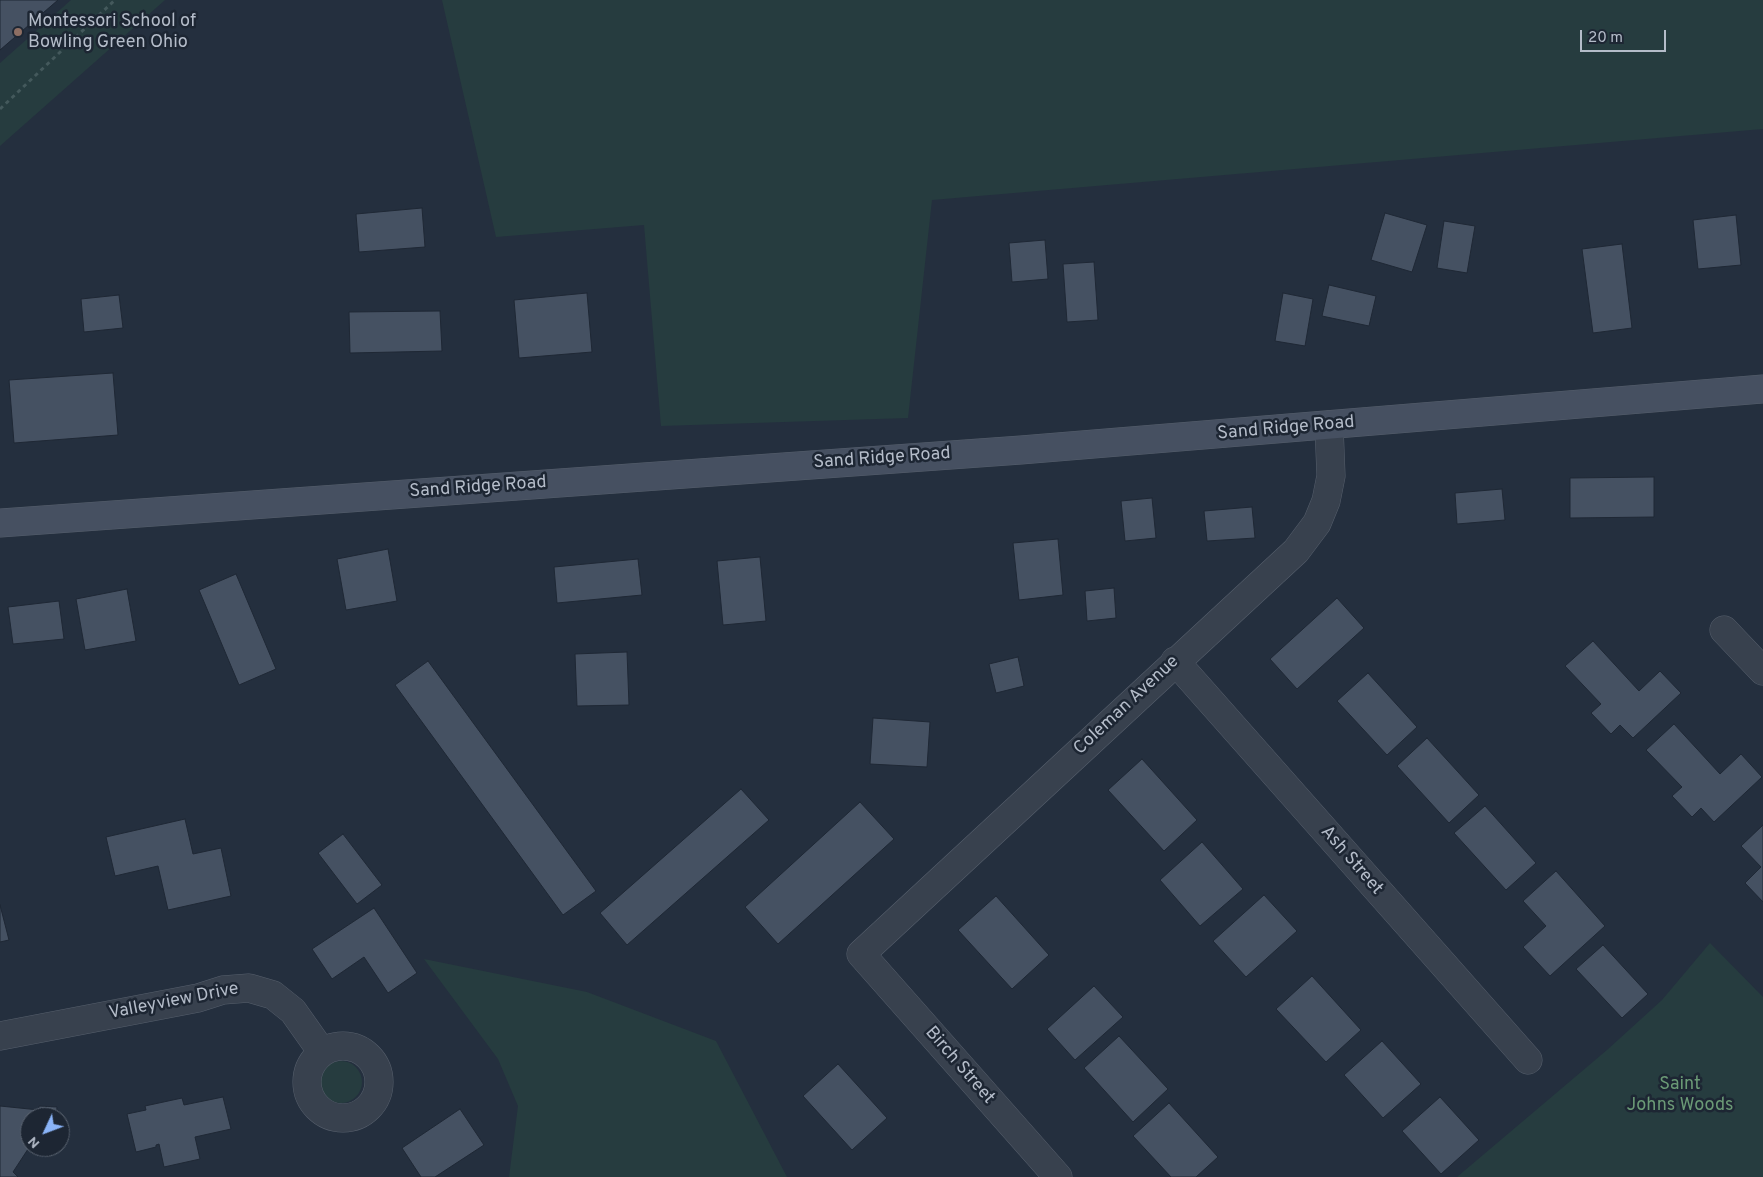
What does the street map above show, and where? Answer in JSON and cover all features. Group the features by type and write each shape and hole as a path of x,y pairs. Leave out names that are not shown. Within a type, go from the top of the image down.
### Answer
{"street":[{"name":"Sand Ridge Road","path":"0,523 147,514 1329,425 1763,389"},
{"name":"Coleman Avenue","path":"861,954 1175,661 1296,551 1316,523 1326,501 1331,476 1329,425"},
{"path":"1724,630 1763,671"},
{"name":"Ash Street","path":"1175,661 1528,1060"},
{"name":"Birch Street","path":"861,954 1058,1177"},
{"name":"Valleyview Drive","path":"0,1036 198,998 223,990 249,988 273,995 293,1011 322,1052"}],"path":[{"path":"0,109 115,0"}],"green space":[{"path":"71,0 165,0 0,146 0,63"},
{"path":"442,0 1763,0 1763,129 932,200 908,418 661,426 644,225 496,237"},
{"name":"Saint Johns Woods","path":"1710,943 1763,997 1763,1177 1457,1177 1607,1050 1662,1000"},
{"path":"424,959 587,992 716,1041 787,1177 509,1177 518,1106 498,1059"},
{"path":"345,1061 353,1064 359,1070 362,1082 359,1094 353,1100 337,1103 329,1100 323,1094 320,1078 323,1070 329,1064"}],"building":[{"name":"Montessori School of Bowling Green Ohio","path":"0,0 58,0 0,50"},
{"path":"422,208 425,247 359,252 356,214"},
{"path":"1385,213 1427,225 1412,272 1371,260"},
{"path":"1736,215 1741,265 1698,269 1693,220"},
{"path":"1444,221 1475,226 1467,273 1437,268"},
{"path":"1045,240 1048,279 1012,282 1009,243"},
{"path":"1622,244 1632,328 1593,333 1582,249"},
{"path":"1094,262 1098,320 1067,322 1063,264"},
{"path":"1329,285 1376,296 1369,326 1322,316"},
{"path":"587,293 592,352 519,358 514,300"},
{"path":"1283,293 1313,299 1305,346 1275,341"},
{"path":"119,295 123,328 84,332 81,299"},
{"path":"440,311 442,351 350,353 349,312"},
{"path":"113,373 118,435 14,443 9,380"},
{"path":"1654,477 1654,517 1570,518 1570,478"},
{"path":"1502,489 1505,520 1457,524 1455,493"},
{"path":"1152,498 1156,538 1125,541 1121,501"},
{"path":"1252,507 1255,538 1207,541 1204,511"},
{"path":"1058,539 1063,595 1019,600 1013,543"},
{"path":"388,549 397,601 346,610 337,559"},
{"path":"760,557 766,621 723,625 717,561"},
{"path":"638,559 642,595 557,603 554,567"},
{"path":"236,574 276,669 239,685 199,590"},
{"path":"1114,588 1116,618 1087,621 1085,591"},
{"path":"127,589 136,641 85,650 76,599"},
{"path":"1337,598 1364,628 1297,689 1270,659"},
{"path":"59,601 64,639 13,644 8,607"},
{"path":"1593,641 1639,691 1660,671 1681,693 1633,738 1620,725 1611,734 1591,713 1601,704 1565,666"},
{"path":"627,652 629,705 577,706 575,654"},
{"path":"1018,657 1024,686 996,693 989,664"},
{"path":"428,661 596,891 563,915 395,685"},
{"path":"1368,673 1417,727 1387,755 1337,701"},
{"path":"873,718 930,722 927,767 870,764"},
{"path":"1674,724 1720,774 1741,754 1762,777 1714,822 1701,808 1692,817 1672,796 1682,787 1646,750"},
{"path":"1427,738 1479,795 1449,823 1397,766"},
{"path":"1142,759 1197,820 1164,851 1108,790"},
{"path":"741,789 769,820 627,945 600,913"},
{"path":"860,802 894,839 778,944 745,907"},
{"path":"1485,806 1536,863 1506,890 1454,833"},
{"path":"185,819 193,854 221,848 231,896 168,910 158,866 115,876 106,837"},
{"path":"1763,825 1763,902 1745,883 1761,867 1741,846"},
{"path":"343,834 382,885 357,904 318,853"},
{"path":"1202,842 1243,889 1200,926 1160,880"},
{"path":"1556,871 1605,926 1550,976 1523,947 1546,926 1523,901"},
{"path":"1264,895 1297,931 1246,977 1213,941"},
{"path":"996,896 1049,955 1012,989 958,930"},
{"path":"0,905 9,940 0,942"},
{"path":"374,908 417,973 388,993 364,957 332,979 312,949"},
{"path":"1603,945 1648,994 1622,1018 1576,969"},
{"path":"1312,976 1361,1030 1326,1062 1276,1009"},
{"path":"1094,986 1123,1017 1075,1060 1047,1029"},
{"path":"1119,1036 1168,1089 1133,1122 1084,1068"},
{"path":"1382,1041 1421,1084 1383,1118 1344,1075"},
{"path":"838,1064 887,1118 852,1150 803,1096"},
{"path":"223,1097 231,1129 195,1137 200,1159 164,1167 159,1144 156,1147 136,1152 127,1114 146,1110 145,1106 182,1098 184,1105"},
{"path":"1440,1097 1479,1140 1441,1174 1402,1131"},
{"path":"1169,1103 1218,1157 1196,1177 1171,1177 1133,1136"},
{"path":"0,1106 20,1108 20,1157 23,1157 13,1172 18,1177 0,1177"},
{"path":"460,1109 484,1145 435,1177 421,1177 402,1148"}],"place":[{"name":"Montessori School of Bowling Green Ohio","path":"18,32"}]}
